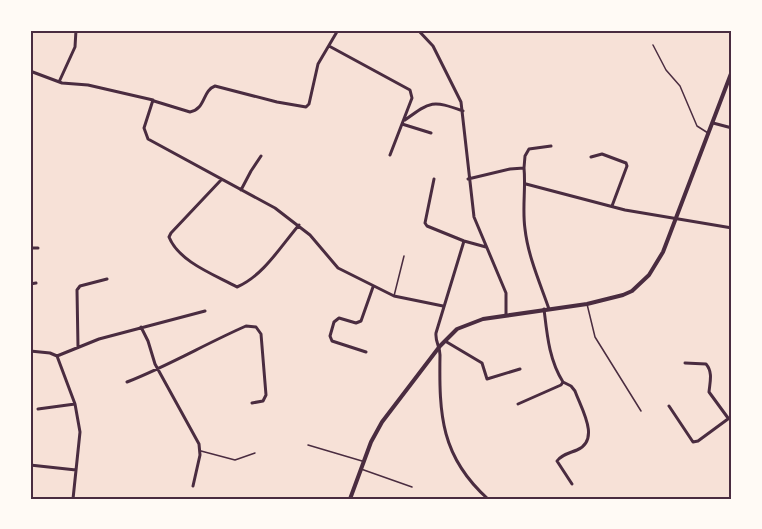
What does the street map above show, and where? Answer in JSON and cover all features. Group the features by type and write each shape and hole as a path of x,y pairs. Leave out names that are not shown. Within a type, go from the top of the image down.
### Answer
{"street":[{"path":"59,82 75,47 76,30"},
{"path":"30,71 59,82 88,85 153,100 190,112 201,106 208,89 215,86 306,107 309,104 318,64 338,30"},
{"path":"418,30 427,38 441,60 459,95 463,111 468,179 474,217 506,293 506,315"},
{"path":"329,46 410,90 412,98 390,155"},
{"path":"350,499 371,442 382,422 440,346 457,329 471,322 587,304 623,295 640,285 649,275 663,252 732,71"},
{"path":"153,100 144,128 148,139 269,204 310,235 338,268 394,296 443,306"},
{"path":"402,123 425,105 438,103 463,111"},
{"path":"402,123 431,133"},
{"path":"713,123 732,128"},
{"path":"551,146 529,149 525,156 524,226 526,240 547,309 548,343 555,370 563,382 575,391 590,431 588,440 581,448 561,456 557,461 572,484"},
{"path":"591,157 602,154 626,163 627,166 612,206"},
{"path":"241,190 261,156"},
{"path":"468,179 524,168"},
{"path":"434,179 425,223 464,241 486,247"},
{"path":"221,180 169,237 178,250 199,266 237,287 242,285 258,272 299,225"},
{"path":"526,184 635,211 732,228"},
{"path":"464,241 435,338 440,346 439,391 446,441 458,464 488,499"},
{"path":"30,248 38,248"},
{"path":"78,347 77,290 80,286 107,279"},
{"path":"30,284 36,283"},
{"path":"366,352 332,341 330,336 334,322 339,318 356,323 361,321 373,287"},
{"path":"57,356 99,339 205,311"},
{"path":"127,382 160,369 204,344 246,326 256,327 261,334 266,395 263,401 252,403"},
{"path":"141,327 153,359 200,444 193,486"},
{"path":"445,340 482,363 487,379 520,369"},
{"path":"30,351 57,356 75,404 80,432 73,499"},
{"path":"669,406 693,442 698,441 730,417 709,392 711,376 706,364 685,363"},
{"path":"518,404 561,385 563,382"},
{"path":"38,409 75,404"},
{"path":"30,465 76,470"}],"lane":[{"path":"653,45 668,75 680,86 697,126 709,133"},
{"path":"394,296 404,256"},
{"path":"587,304 595,337 641,411"},
{"path":"308,444 363,462"},
{"path":"200,451 235,460 255,453"},
{"path":"361,468 412,487"}]}
